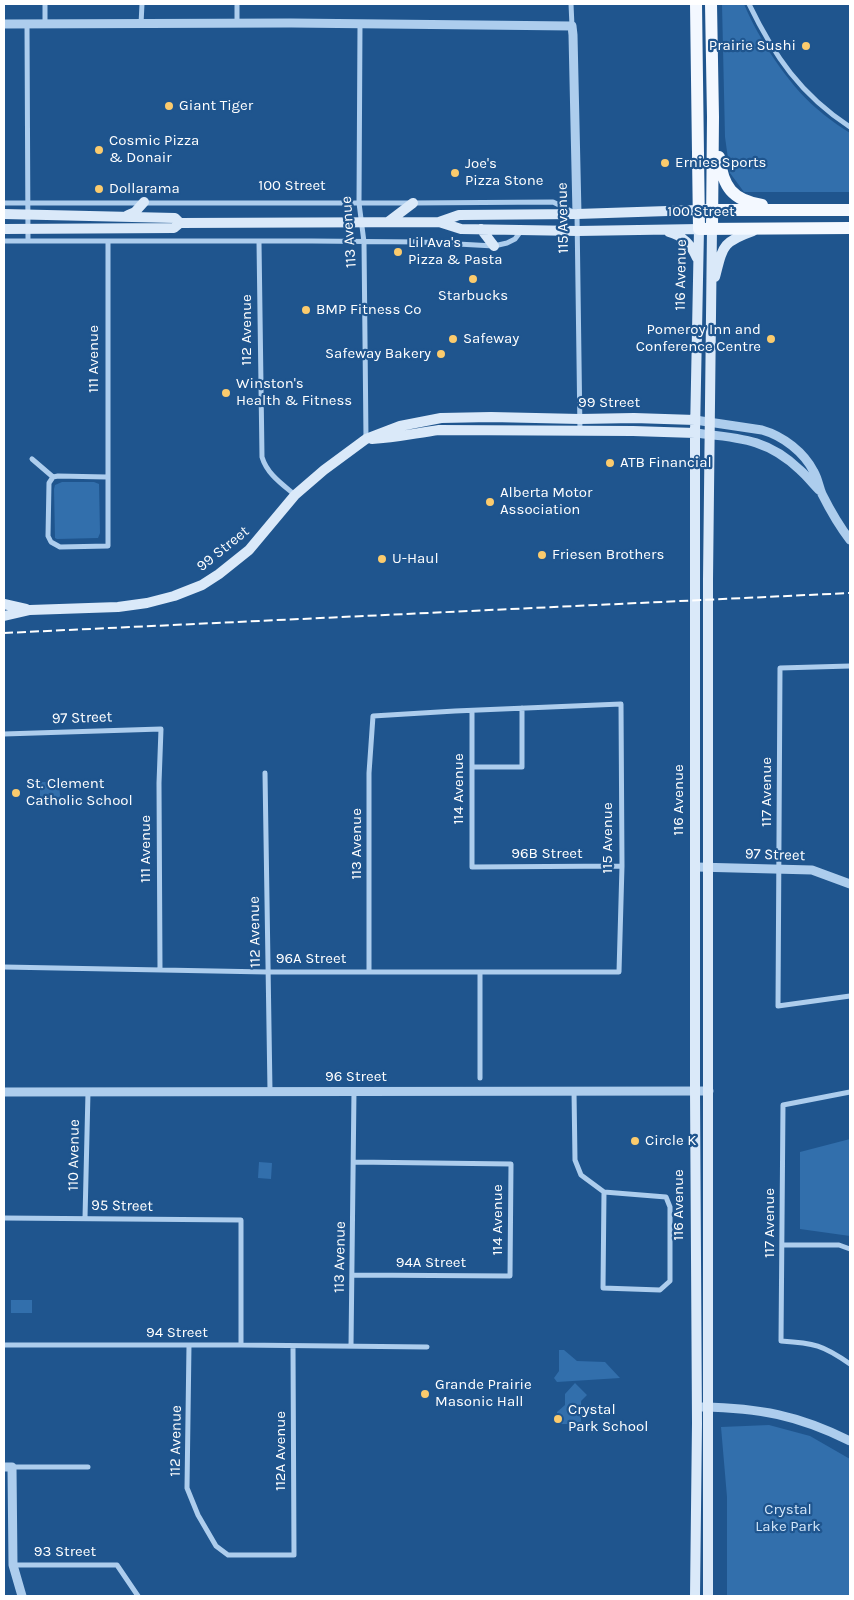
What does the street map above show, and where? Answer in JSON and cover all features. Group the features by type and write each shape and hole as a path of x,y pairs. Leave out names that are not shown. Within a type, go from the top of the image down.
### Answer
{"main road":[{"name":"116 Avenue","path":"695,1596 696,867 694,580 699,229 696,4"},
{"name":"116 Avenue","path":"708,1596 708,579 713,117 711,4"},
{"path":"713,117 722,177 730,190 747,202 784,211"},
{"path":"126,216 135,212 144,202"},
{"path":"388,222 413,203"},
{"name":"100 Street","path":"4,214 28,209 175,218 180,223"},
{"name":"100 Street","path":"439,222 459,215 698,210 850,210"},
{"name":"100 Street","path":"4,229 174,228 180,223 362,222 439,222 461,229 850,228"},
{"path":"481,229 494,246"},
{"path":"658,229 680,236 693,249 698,260"},
{"path":"711,293 726,244 736,237 760,229"},
{"name":"99 Street","path":"4,616 30,610 118,607 147,603 194,589 219,574 249,550 294,495 324,470 366,439 400,426 441,418 634,418 695,420"},
{"name":"99 Street","path":"366,439 394,438 439,430 695,433"},
{"path":"694,580 708,579"},
{"path":"4,604 30,610"}],"street":[{"path":"45,4 45,24"},
{"path":"141,24 142,4"},
{"path":"237,4 237,23"},
{"name":"115 Avenue","path":"571,4 574,35 580,432"},
{"path":"749,4 778,58 794,78 806,92 850,127"},
{"path":"4,24 237,23 572,26"},
{"name":"113 Avenue","path":"360,24 359,203 364,242 366,439"},
{"path":"27,25 28,241"},
{"name":"100 Street","path":"4,203 28,209 144,202 554,202 577,214"},
{"path":"4,241 421,242 494,246 507,243 515,238 523,229"},
{"name":"111 Avenue","path":"53,477 49,483 48,536 51,542 60,547 108,546 108,241"},
{"name":"112 Avenue","path":"260,242 262,457 273,476 294,495"},
{"name":"99 Street","path":"695,420 762,430 783,439 802,455 809,464 822,494"},
{"name":"99 Street","path":"695,433 745,439 771,447 802,471 822,494 850,540"},
{"path":"32,459 53,477 107,476"},
{"name":"117 Avenue","path":"850,666 780,668 778,1006 850,996"},
{"name":"115 Avenue","path":"522,708 622,704 622,866 619,972"},
{"path":"472,711 522,708 522,767 472,767"},
{"name":"113 Avenue","path":"369,971 369,773 373,716 472,711"},
{"name":"114 Avenue","path":"472,711 472,867"},
{"name":"111 Avenue","path":"160,969 159,783 161,729"},
{"name":"97 Street","path":"4,734 161,729"},
{"name":"112 Avenue","path":"266,773 270,1091"},
{"name":"96B Street","path":"472,867 622,866"},
{"name":"97 Street","path":"696,867 812,870 849,882"},
{"name":"96A Street","path":"4,967 268,972 619,972"},
{"path":"480,972 480,1078"},
{"name":"113 Avenue","path":"351,1346 354,1091"},
{"path":"574,1091 575,1160 582,1175 604,1192 666,1197 670,1207 670,1281 660,1290 603,1288 604,1192"},
{"name":"96 Street","path":"4,1092 709,1091"},
{"name":"110 Avenue","path":"85,1218 88,1092"},
{"name":"117 Avenue","path":"850,1092 783,1105 781,1341 809,1342 831,1351 850,1364"},
{"name":"114 Avenue","path":"354,1162 511,1164 510,1276"},
{"name":"95 Street","path":"4,1218 241,1220 241,1345"},
{"path":"782,1245 839,1245 850,1249"},
{"name":"94A Street","path":"353,1275 510,1276"},
{"name":"94 Street","path":"4,1345 351,1346"},
{"name":"112 Avenue","path":"189,1345 188,1488 198,1515 216,1546 228,1555 294,1554"},
{"name":"112A Avenue","path":"293,1346 294,1554"},
{"path":"351,1346 357,1348 427,1347"},
{"path":"696,1407 753,1409 785,1415 823,1428 850,1441"},
{"path":"22,1596 13,1565 8,1467 88,1467"},
{"name":"93 Street","path":"13,1565 118,1565 138,1596"}],"green space":[{"path":"722,4 744,4 757,31 785,74 805,98 850,133 850,192 744,192 730,173 725,137"},
{"path":"62,482 94,482 99,484 100,533 98,538 55,538 54,489 55,485"},
{"path":"40,782 53,782 55,786 59,786 61,803 40,803"},
{"path":"850,1139 850,1236 800,1229 800,1152"},
{"path":"259,1162 272,1163 271,1179 258,1178"},
{"path":"11,1300 32,1300 32,1313 11,1313"},
{"path":"559,1350 564,1350 577,1361 605,1362 620,1378 557,1382 554,1378 559,1371"},
{"path":"575,1383 587,1395 581,1401 581,1422 578,1424 560,1424 557,1422 557,1412 565,1405 565,1394"},
{"name":"Crystal Lake Park","path":"769,1425 810,1436 850,1459 850,1596 727,1596 727,1497 721,1427"}],"railway":[{"path":"4,633 850,593"}],"place":[{"name":"Prairie Sushi","path":"806,46"},
{"name":"Giant Tiger","path":"169,106"},
{"name":"Cosmic Pizza & Donair","path":"99,150"},
{"name":"Ernies Sports","path":"665,163"},
{"name":"Joe's Pizza Stone","path":"455,173"},
{"name":"Dollarama","path":"99,189"},
{"name":"Lil Ava's Pizza & Pasta","path":"398,252"},
{"name":"Starbucks","path":"473,279"},
{"name":"BMP Fitness Co","path":"306,310"},
{"name":"Safeway","path":"453,339"},
{"name":"Pomeroy Inn and Conference Centre","path":"771,339"},
{"name":"Safeway Bakery","path":"441,354"},
{"name":"Winston's Health & Fitness","path":"226,393"},
{"name":"ATB Financial","path":"610,463"},
{"name":"Alberta Motor Association","path":"490,502"},
{"name":"Friesen Brothers","path":"542,555"},
{"name":"U-Haul","path":"382,559"},
{"name":"St. Clement Catholic School","path":"16,793"},
{"name":"Circle K","path":"635,1141"},
{"name":"Grande Prairie Masonic Hall","path":"425,1394"},
{"name":"Crystal Park School","path":"558,1419"}]}
